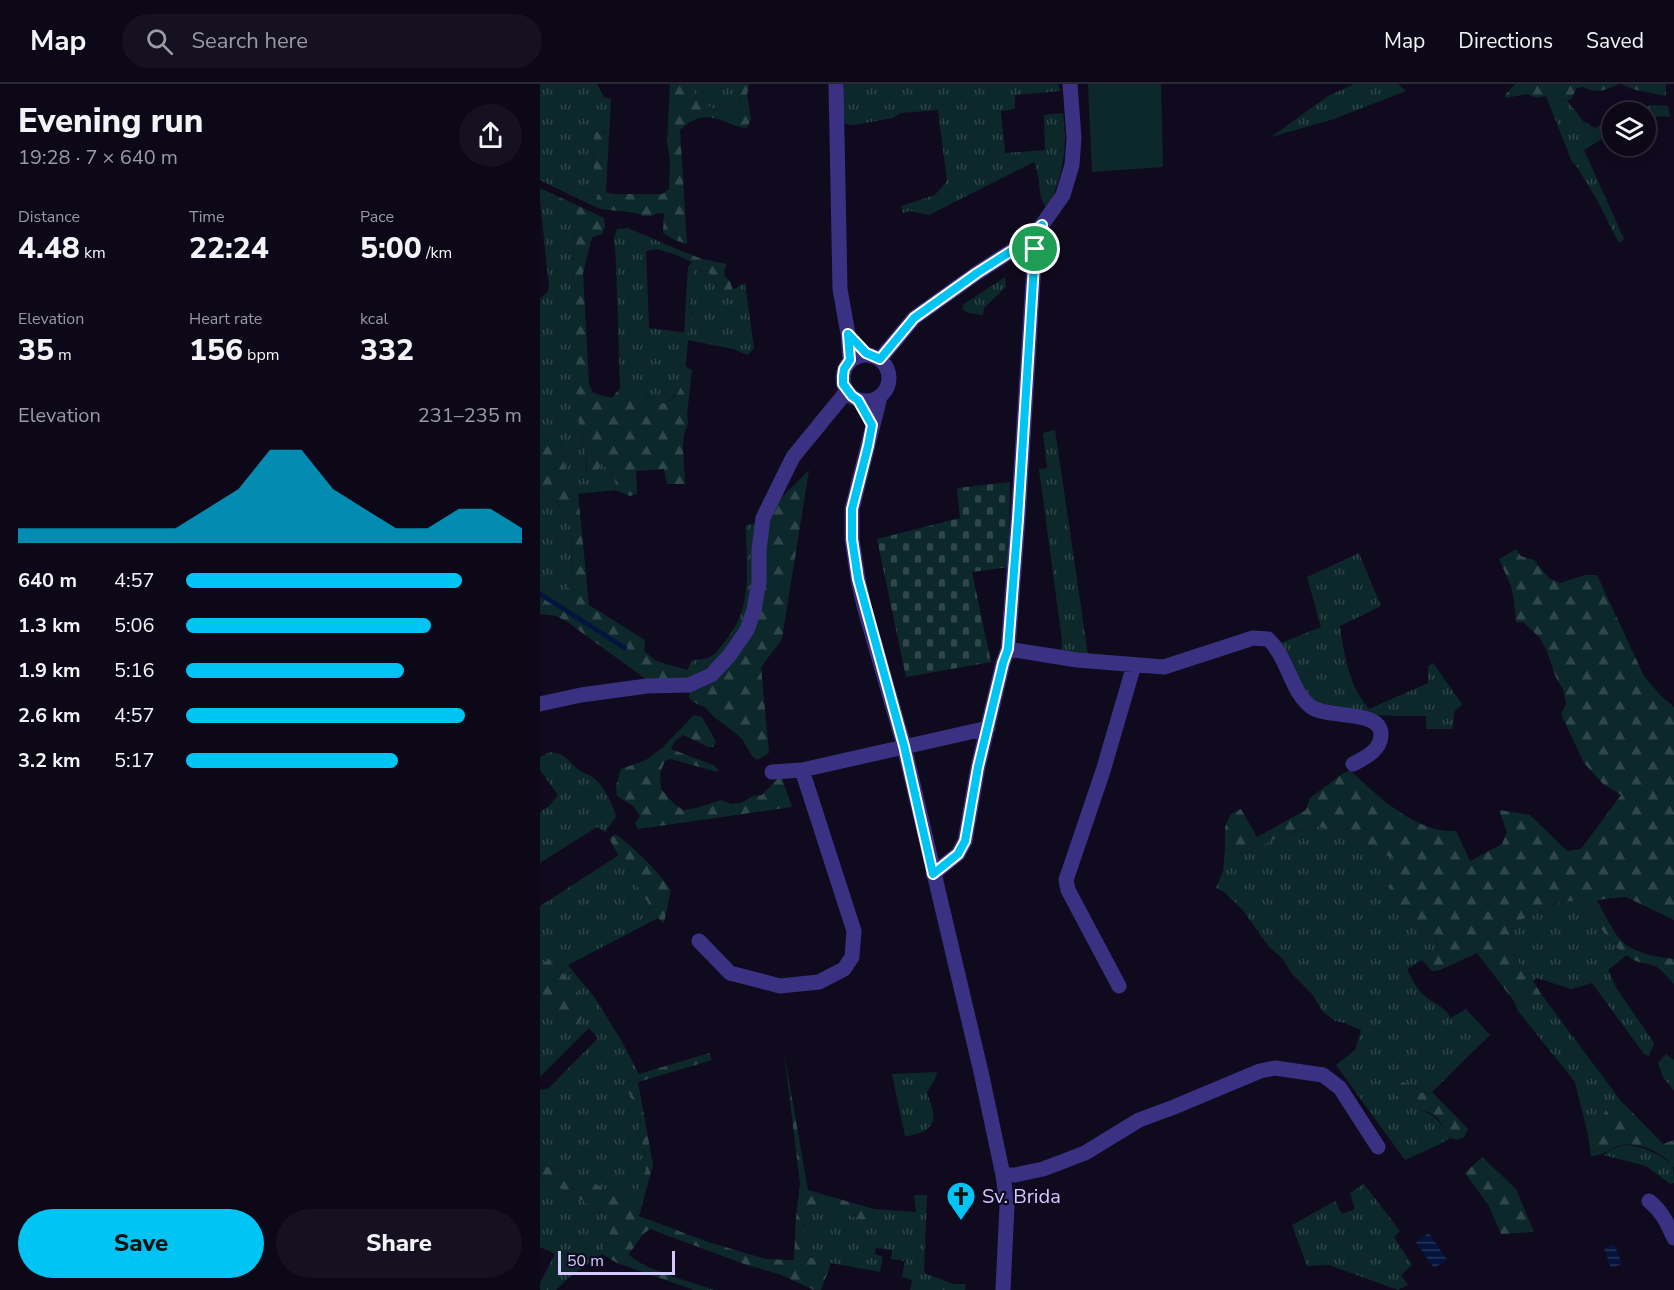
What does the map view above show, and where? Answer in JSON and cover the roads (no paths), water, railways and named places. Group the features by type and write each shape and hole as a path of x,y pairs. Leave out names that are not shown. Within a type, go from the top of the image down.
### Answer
{"street":[{"path":"837,84 840,289 850,360"},
{"path":"872,425 853,395 843,384 844,369 855,357 873,356 914,318 1016,248 1042,225 1063,195 1072,165 1074,138 1070,84"},
{"path":"933,874 958,854 965,841 978,767 1008,649 1035,249 1042,225"},
{"path":"848,334 885,364 890,378 885,392 873,400 853,395"},
{"path":"540,704 582,695 647,686 689,685 711,675 729,656 747,630 759,582 759,550 763,518 793,457 853,395"},
{"path":"879,397 852,509 852,539 864,606 904,746 1003,1175 1007,1206 1002,1290"},
{"path":"1008,649 1077,660 1164,667 1253,638 1268,639 1277,650 1302,698 1312,708 1328,714 1370,719 1378,724 1382,732 1380,742 1373,752 1353,764"},
{"path":"1119,986 1068,890 1066,880 1103,771 1134,665"},
{"path":"772,772 802,770 988,728"},
{"path":"699,941 730,973 780,986 819,982 844,969 852,957 854,930 802,770"},
{"path":"1003,1175 1043,1169 1085,1153 1139,1120 1260,1071 1275,1068 1323,1076 1340,1088 1378,1147"},
{"path":"1649,1201 1666,1219 1674,1238"}],"water":[{"path":"1429,1233 1447,1260 1434,1268 1416,1242"},
{"path":"1614,1244 1622,1264 1611,1268 1604,1248"}],"waterway":[{"path":"540,594 625,648"}],"place":[{"name":"Sv. Brida","path":"961,1222"}]}
